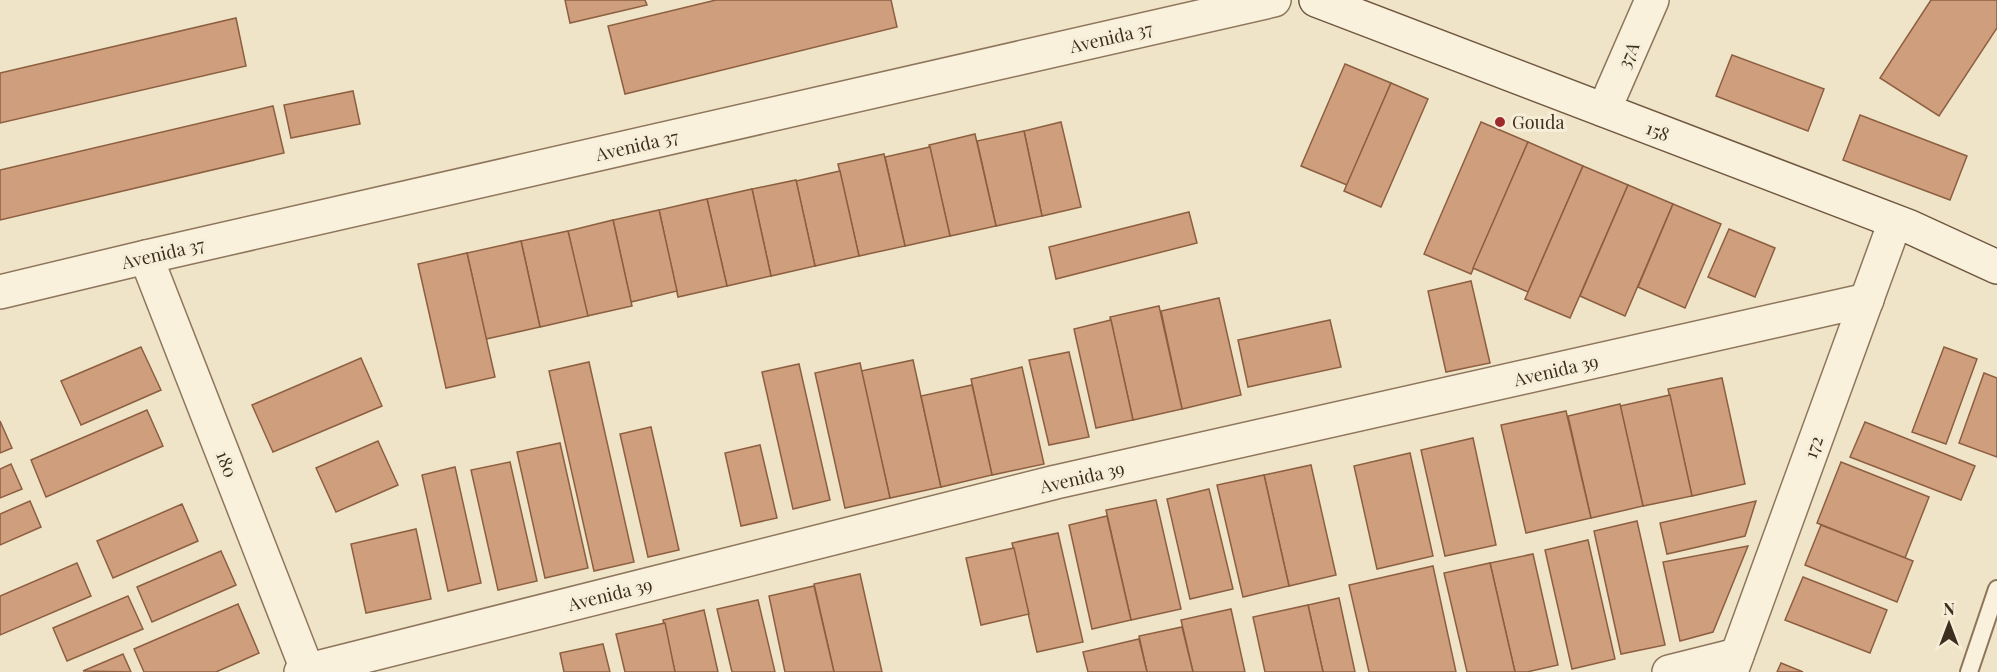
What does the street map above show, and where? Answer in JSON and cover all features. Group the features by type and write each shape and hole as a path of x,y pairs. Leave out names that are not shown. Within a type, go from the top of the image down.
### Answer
{"street":[{"name":"Avenida 37","path":"0,292 1274,0"},
{"name":"158","path":"1316,0 1910,226 1997,267"},
{"name":"37A","path":"1604,110 1652,0"},
{"name":"172","path":"1734,664 1895,222"},
{"name":"180","path":"146,257 305,671"},
{"name":"Avenida 39","path":"305,671 1056,482 1867,300"},
{"path":"1669,672 1734,664"}],"lane":[{"path":"1969,672 1997,590"}],"building":[{"path":"565,0 645,0 647,5 570,23"},
{"path":"716,0 891,0 897,27 625,94 608,26"},
{"path":"1931,0 1997,0 1997,28 1939,116 1880,78"},
{"path":"236,18 246,66 0,123 0,73"},
{"path":"1732,55 1824,89 1808,131 1716,96"},
{"path":"1345,64 1391,83 1347,185 1301,166"},
{"path":"1391,83 1428,99 1381,207 1344,191"},
{"path":"353,91 360,124 291,138 284,105"},
{"path":"273,106 284,153 0,220 0,170"},
{"path":"1860,115 1967,156 1950,200 1843,160"},
{"path":"1061,122 1081,207 1042,216 1024,131"},
{"path":"1481,122 1528,142 1471,274 1424,254"},
{"path":"1024,131 1042,216 996,226 977,141"},
{"path":"975,134 996,226 950,236 929,145"},
{"path":"1528,142 1583,166 1528,292 1473,268"},
{"path":"930,147 950,236 905,246 885,157"},
{"path":"884,154 905,246 859,256 838,164"},
{"path":"1583,166 1628,185 1570,318 1525,299"},
{"path":"840,171 859,256 815,266 796,181"},
{"path":"796,180 815,266 771,276 752,189"},
{"path":"1628,185 1673,204 1625,316 1580,296"},
{"path":"752,189 771,276 727,286 707,199"},
{"path":"707,199 727,286 678,297 659,210"},
{"path":"1673,204 1721,224 1685,308 1638,287"},
{"path":"659,210 677,291 631,302 613,220"},
{"path":"1189,212 1197,243 1056,279 1049,247"},
{"path":"613,220 632,306 587,316 568,231"},
{"path":"1729,229 1775,248 1755,297 1708,277"},
{"path":"568,231 588,316 540,327 521,241"},
{"path":"521,241 540,327 486,339 467,253"},
{"path":"467,253 495,377 446,388 418,264"},
{"path":"1471,281 1490,363 1446,372 1428,291"},
{"path":"1219,298 1241,395 1182,409 1161,311"},
{"path":"1159,306 1182,409 1133,420 1110,317"},
{"path":"1111,320 1133,420 1096,428 1074,329"},
{"path":"1330,320 1341,367 1248,387 1238,340"},
{"path":"141,347 161,390 81,425 61,381"},
{"path":"1944,347 1977,359 1946,444 1912,432"},
{"path":"1069,352 1089,437 1049,445 1029,360"},
{"path":"361,358 382,406 273,452 252,405"},
{"path":"913,360 941,487 890,498 861,371"},
{"path":"589,362 634,562 594,571 549,371"},
{"path":"860,363 890,498 845,508 815,373"},
{"path":"799,364 830,500 793,509 762,372"},
{"path":"1022,367 1044,464 992,475 971,379"},
{"path":"1984,373 1997,378 1997,457 1959,443"},
{"path":"1722,378 1745,484 1692,496 1668,389"},
{"path":"972,385 992,475 941,487 921,396"},
{"path":"1670,395 1692,496 1643,506 1620,406"},
{"path":"1620,404 1643,506 1591,518 1568,416"},
{"path":"147,410 163,446 46,497 31,460"},
{"path":"1566,411 1591,518 1526,533 1501,425"},
{"path":"0,421 12,448 0,453"},
{"path":"1865,422 1975,466 1961,500 1850,457"},
{"path":"651,427 679,550 648,557 620,434"},
{"path":"1473,438 1496,545 1445,556 1421,450"},
{"path":"378,441 398,485 336,512 316,468"},
{"path":"560,443 588,568 545,578 517,452"},
{"path":"760,445 777,518 741,526 725,453"},
{"path":"1410,453 1433,556 1377,569 1354,466"},
{"path":"510,462 537,581 498,590 471,470"},
{"path":"1841,462 1929,497 1905,558 1817,523"},
{"path":"11,464 22,489 0,498 0,469"},
{"path":"1311,465 1336,575 1289,586 1264,475"},
{"path":"455,467 481,583 448,591 422,475"},
{"path":"1264,475 1289,586 1243,597 1217,485"},
{"path":"1209,489 1233,589 1190,599 1167,499"},
{"path":"1156,500 1181,609 1131,620 1106,510"},
{"path":"30,501 41,527 0,545 0,514"},
{"path":"1756,501 1745,536 1667,554 1660,523"},
{"path":"182,504 198,541 113,578 97,541"},
{"path":"1107,516 1131,620 1092,629 1069,525"},
{"path":"1637,521 1665,645 1621,654 1594,531"},
{"path":"1821,525 1913,561 1897,602 1805,565"},
{"path":"416,529 431,599 366,613 351,544"},
{"path":"1058,533 1083,642 1037,652 1012,543"},
{"path":"1588,540 1615,659 1572,669 1545,550"},
{"path":"1748,546 1713,632 1680,641 1663,562"},
{"path":"1014,548 1029,614 981,625 966,558"},
{"path":"221,551 236,585 152,622 137,587"},
{"path":"1533,554 1558,665 1527,672 1515,672 1490,563"},
{"path":"77,563 91,596 0,635 0,596"},
{"path":"1490,563 1515,672 1467,672 1444,573"},
{"path":"1433,566 1456,672 1369,672 1349,585"},
{"path":"860,574 882,672 834,672 814,584"},
{"path":"1803,577 1887,610 1870,653 1785,620"},
{"path":"814,586 834,672 785,672 769,596"},
{"path":"128,596 143,629 67,661 53,628"},
{"path":"1339,598 1355,672 1323,672 1308,605"},
{"path":"758,600 775,672 732,672 717,609"},
{"path":"238,604 259,653 216,672 144,672 134,649"},
{"path":"1308,605 1323,672 1265,672 1253,617"},
{"path":"1231,609 1245,672 1193,672 1181,620"},
{"path":"704,610 718,672 675,672 663,620"},
{"path":"665,623 675,672 625,672 616,634"},
{"path":"1182,627 1193,672 1147,672 1139,636"},
{"path":"1139,639 1147,672 1088,672 1083,652"},
{"path":"603,644 610,672 564,672 560,653"},
{"path":"123,654 131,672 83,671"},
{"path":"1781,663 1803,672 1777,672"}],"place":[{"name":"Gouda","path":"1500,122"}]}
